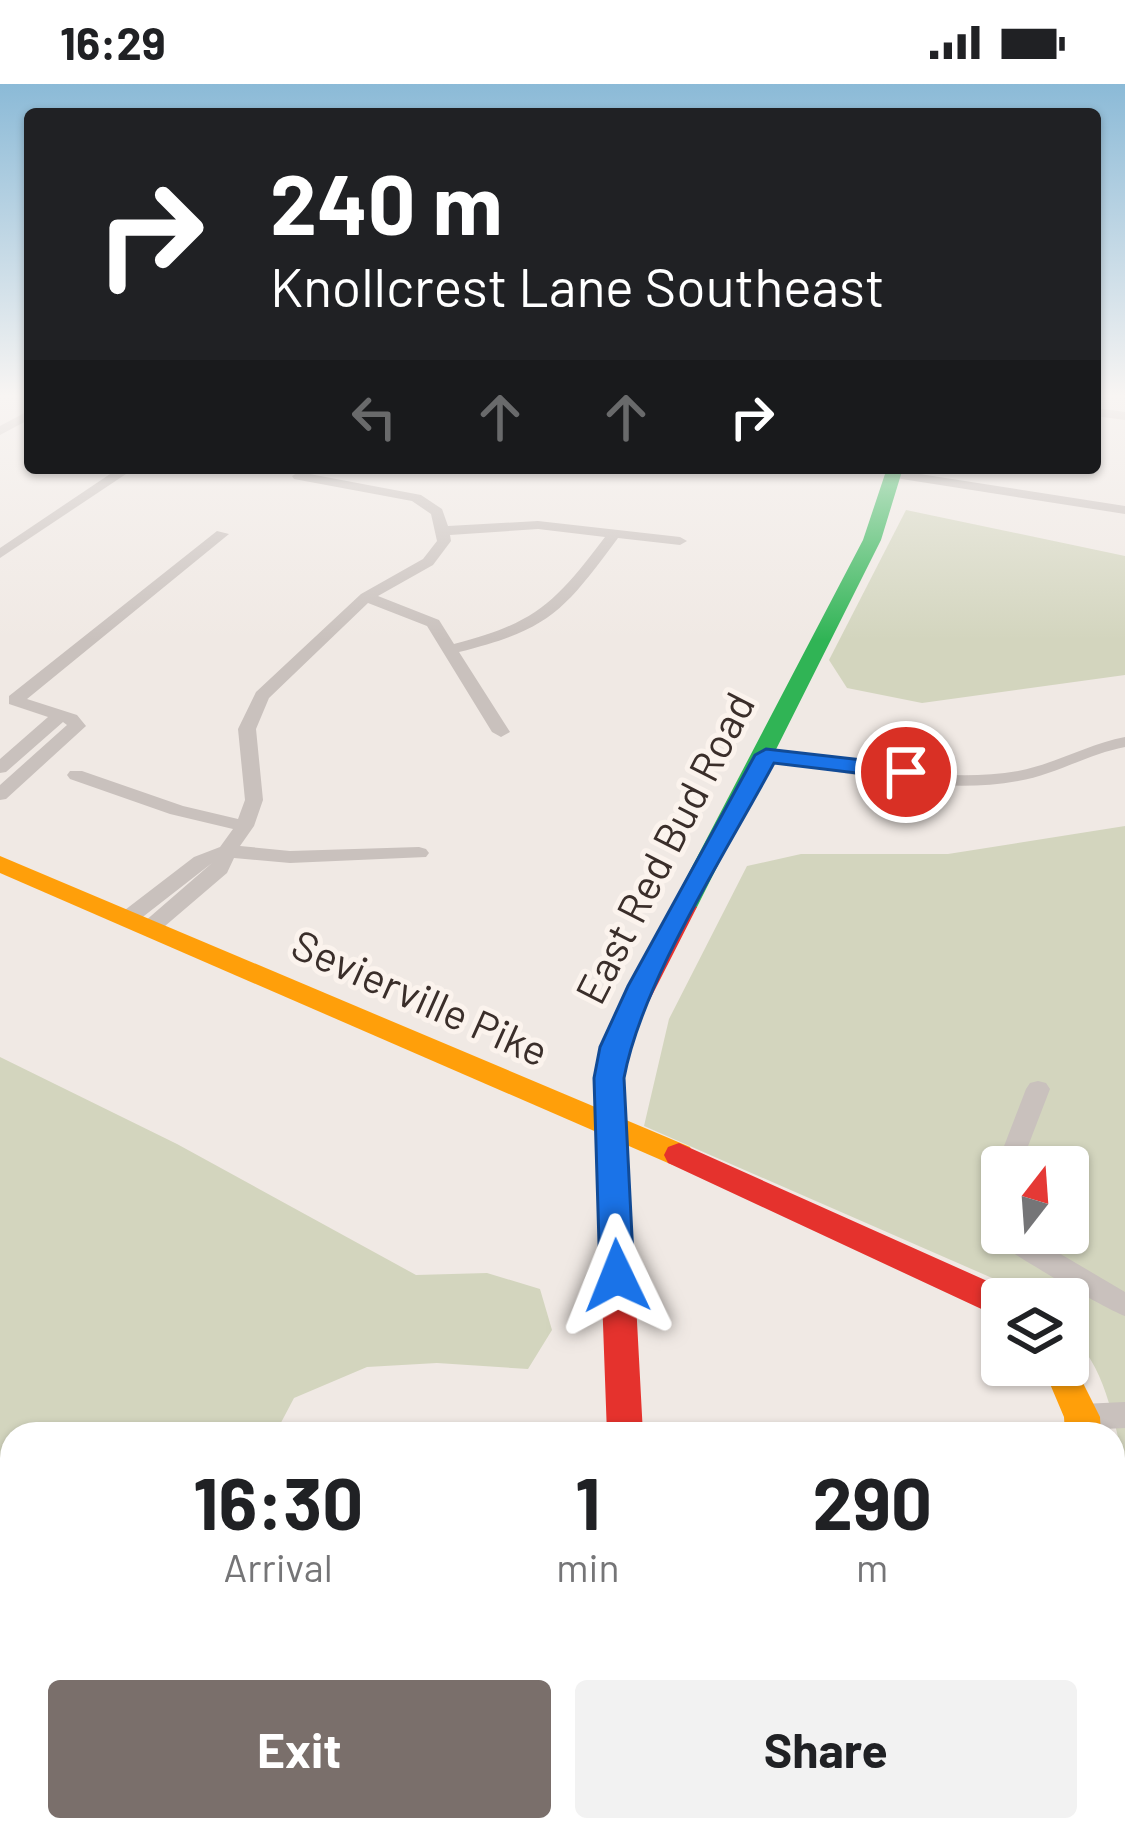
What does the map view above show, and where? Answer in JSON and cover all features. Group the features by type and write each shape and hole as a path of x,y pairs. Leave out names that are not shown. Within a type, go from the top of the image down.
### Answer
{"street":[{"path":"0,554 118,475"},
{"name":"East Red Bud Road","path":"624,1422 609,1078 623,1024 766,755 872,540 894,475"},
{"path":"919,475 1125,510"},
{"path":"140,922 220,869 244,826 254,800 247,729 262,696 366,597 428,562 444,541 437,512 416,498 298,476"},
{"path":"442,531 538,525 680,541"},
{"path":"452,649 537,625 556,610 615,533"},
{"path":"0,795 77,726 15,700 222,534"},
{"path":"366,597 433,623 501,732"},
{"path":"0,768 59,716"},
{"path":"766,755 990,779 1040,770 1125,742"},
{"path":"76,775 177,810 244,826"},
{"path":"227,850 290,857 419,853"},
{"name":"Sevierville Pike","path":"0,864 908,1255 981,1292"},
{"path":"1016,1146 1039,1089"},
{"path":"1042,1254 1125,1305"},
{"path":"1068,1386 1081,1422"},
{"path":"1095,1422 1125,1415"}],"green space":[{"path":"906,510 1125,556 1125,675 922,703 847,688 829,660"},
{"path":"1125,826 1125,1422 1114,1422 1089,1357 1089,1278 992,1278 644,1126 669,1019 747,866 801,854 948,854"},
{"path":"0,1057 177,1144 416,1275 487,1273 540,1289 552,1330 528,1369 437,1363 367,1367 294,1398 281,1422 0,1422"}],"traffic: fast":[{"path":"684,907 872,540 893,475"}],"traffic: slow":[{"path":"0,864 679,1155"},
{"path":"1069,1386 1082,1422"}],"traffic: jam":[{"path":"624,1422 609,1077 623,1025 684,907"},
{"path":"679,1155 981,1293"}],"route":[{"path":"617,1276 609,1078 615,1047 641,986 766,755 906,772"}]}
